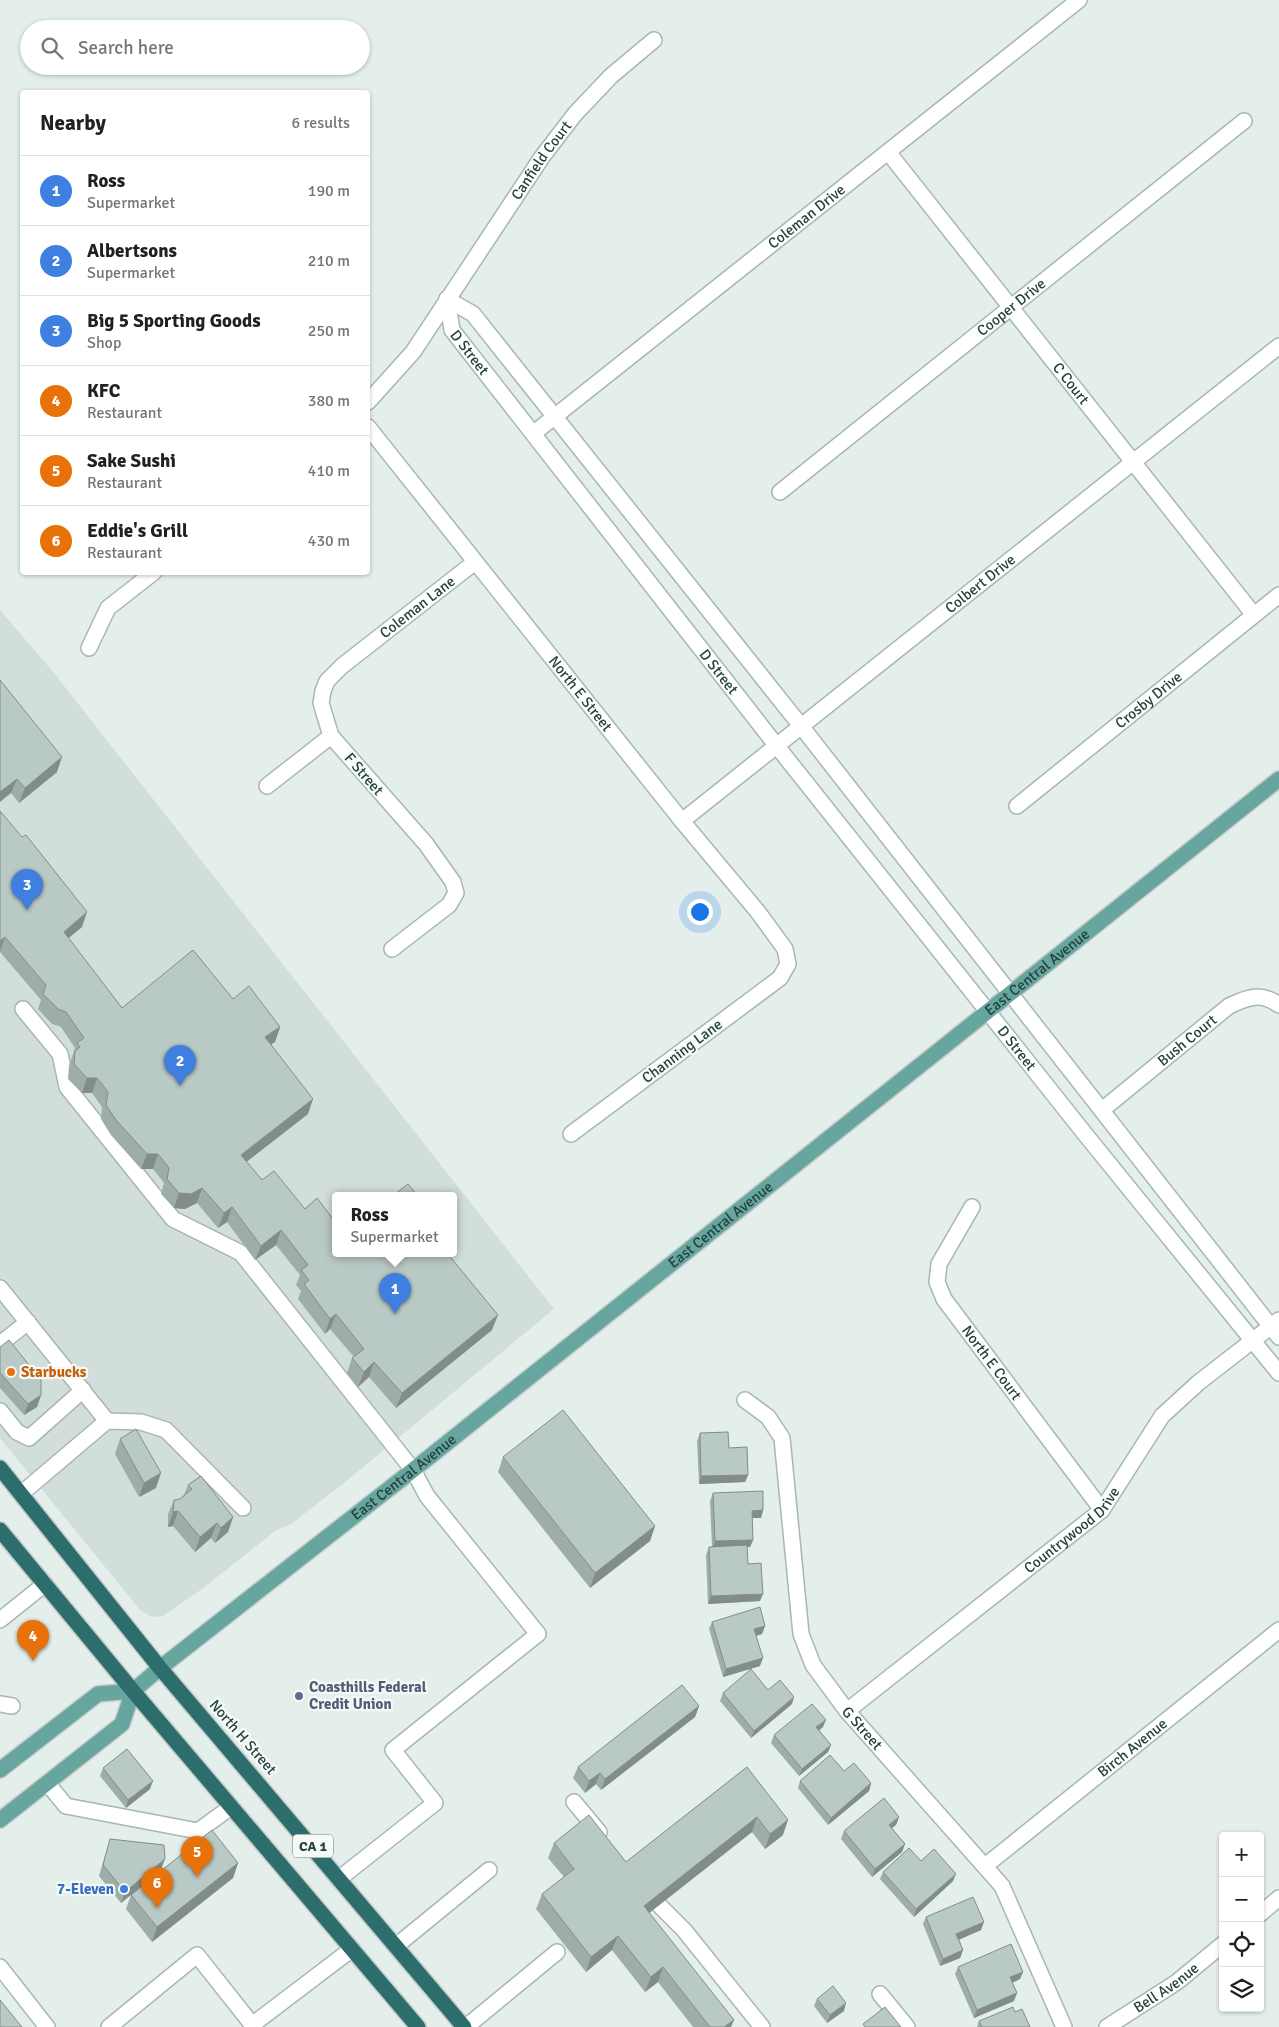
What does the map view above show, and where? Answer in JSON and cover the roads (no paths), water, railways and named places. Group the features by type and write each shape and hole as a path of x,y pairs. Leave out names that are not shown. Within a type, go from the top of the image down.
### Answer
{"highway":[{"name":"North H Street","path":"0,1468 22,1493 160,1668 465,2027"},
{"name":"CA 1","path":"0,1530 132,1691 418,2027"}],"main road":[{"name":"East Central Avenue","path":"132,1691 413,1470 1279,779"},
{"path":"0,1820 122,1724 132,1691 98,1694 1,1768"}],"street":[{"name":"Coleman Drive","path":"534,433 1079,0"},
{"name":"Canfield Court","path":"370,400 413,352 542,157 575,114 611,76 654,40"},
{"name":"Cooper Drive","path":"780,492 1244,121"},
{"name":"C Court","path":"888,152 1254,615"},
{"name":"D Street","path":"447,299 473,314 1276,1328"},
{"name":"D Street","path":"447,299 452,330 776,745 1279,1373"},
{"name":"Colbert Drive","path":"682,821 1132,461 1279,346"},
{"name":"North E Street","path":"370,430 682,821 758,912 785,950 788,964"},
{"name":"Coleman Lane","path":"360,652 475,562"},
{"path":"88,648 108,608 150,575"},
{"name":"Crosby Drive","path":"1017,806 1279,595"},
{"name":"F Street","path":"360,652 327,681 323,690 321,704 331,736 426,844 453,882 456,893 449,905 392,949"},
{"path":"267,786 331,736"},
{"name":"Channing Lane","path":"571,1134 780,978 788,964"},
{"name":"Bush Court","path":"1102,1110 1229,1006 1250,996 1261,996 1279,1005"},
{"path":"22,1009 60,1054 67,1087 174,1219 241,1253 413,1470 427,1496 538,1634 393,1750 435,1803 340,1878"},
{"name":"North E Court","path":"972,1207 939,1264 937,1282 944,1299 1102,1510"},
{"path":"0,1288 107,1421"},
{"path":"0,1344 28,1322"},
{"name":"Countrywood Drive","path":"847,1711 1102,1510 1162,1416 1198,1383 1253,1340 1276,1328"},
{"path":"0,1411 17,1432 29,1438 83,1390"},
{"name":"G Street","path":"745,1400 768,1417 782,1438 801,1634 813,1665 847,1711 1002,1886 1064,2027"},
{"path":"22,1493 107,1421 141,1422 166,1430 243,1508"},
{"path":"0,1620 44,1584"},
{"name":"Birch Avenue","path":"985,1866 1279,1630"},
{"path":"48,1784 66,1806 198,1830 231,1807"},
{"path":"574,1802 612,1847"},
{"path":"396,1946 490,1870"},
{"path":"1264,1911 1279,1898"},
{"path":"659,1905 684,1930 762,2027"},
{"name":"Bell Avenue","path":"1106,2027 1176,1982 1219,1947"},
{"path":"109,2027 197,1955 253,2026 352,1949"},
{"path":"465,2027 557,1952"},
{"path":"0,1966 47,2027"},
{"path":"880,1994 907,2027"}],"place":[{"name":"Big 5 Sporting Goods","path":"27,910"},
{"name":"Albertsons","path":"180,1086"},
{"name":"Ross","path":"395,1314"},
{"name":"Starbucks","path":"11,1372"},
{"name":"KFC","path":"33,1661"},
{"name":"Coasthills Federal Credit Union","path":"299,1696"},
{"name":"Sake Sushi","path":"197,1877"},
{"name":"7-Eleven","path":"124,1889"},
{"name":"Eddie's Grill","path":"157,1908"}]}
